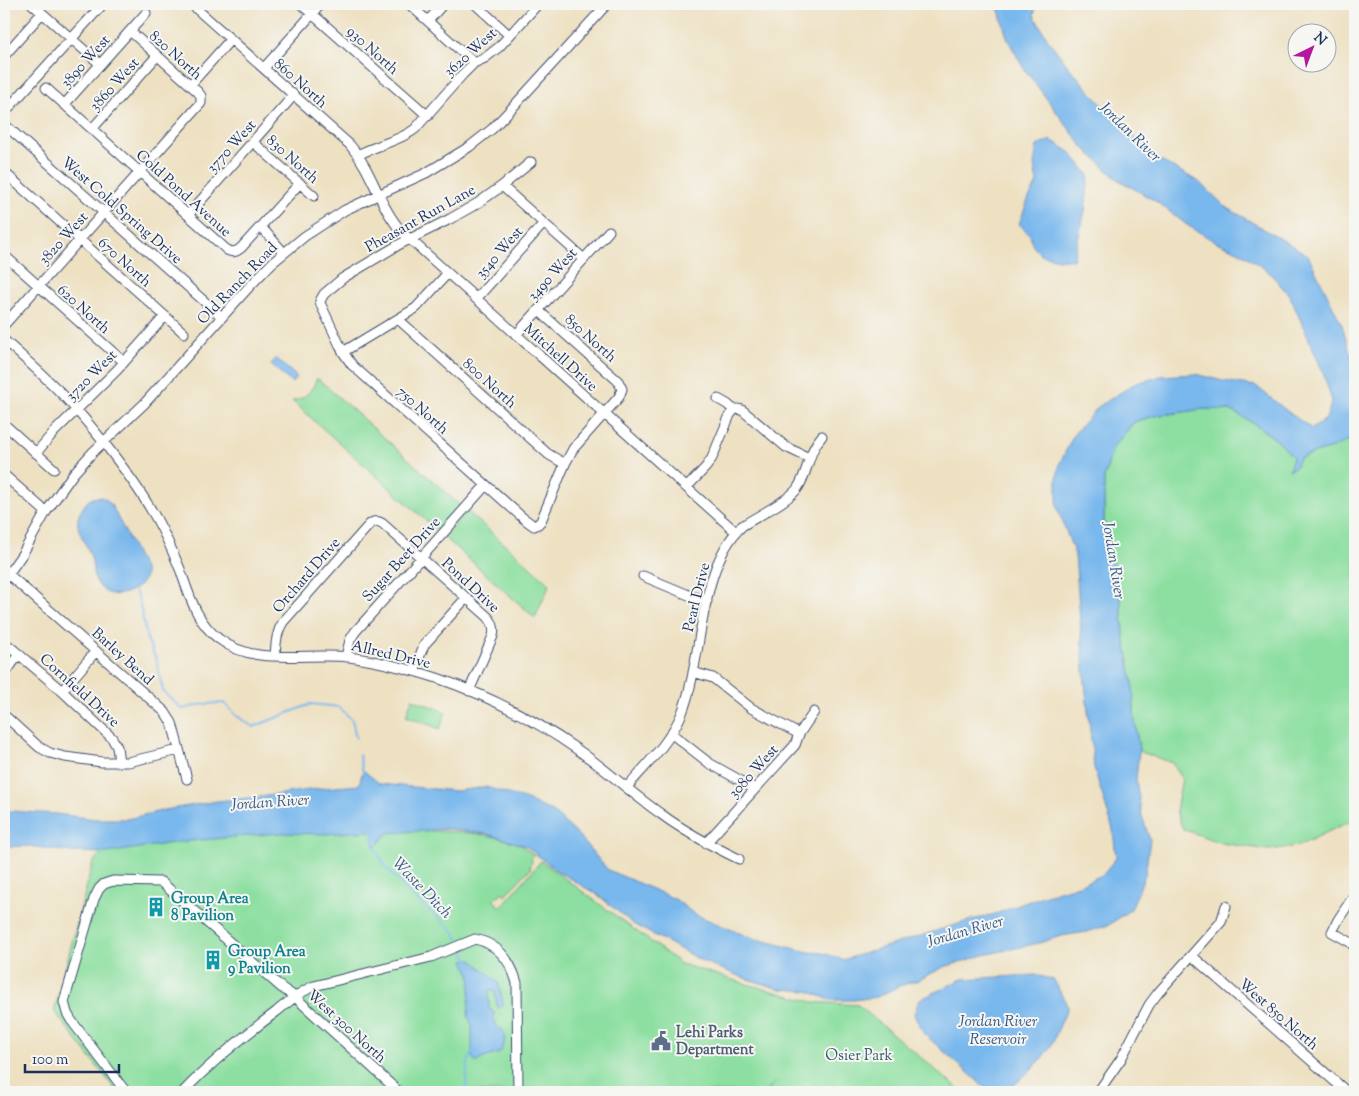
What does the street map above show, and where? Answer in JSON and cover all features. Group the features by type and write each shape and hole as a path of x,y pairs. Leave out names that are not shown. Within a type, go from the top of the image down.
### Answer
{"street":[{"path":"32,4 100,64"},
{"path":"4,113 103,4"},
{"name":"860 North","path":"191,4 345,141 358,155 378,194"},
{"name":"930 North","path":"301,4 428,116"},
{"path":"264,68 321,4"},
{"path":"408,4 474,63"},
{"path":"428,21 443,4"},
{"path":"475,4 509,35"},
{"name":"3620 West","path":"358,155 408,134 419,126 474,63 485,58 499,47 538,4"},
{"name":"Old Ranch Road","path":"6,577 23,553 46,512 73,474 103,442 144,404 260,275 305,236 345,210 443,164 469,147 492,129 513,108 607,4"},
{"path":"4,56 42,13"},
{"name":"3890 West","path":"64,105 146,13"},
{"name":"820 North","path":"130,31 190,85 201,96 201,101"},
{"path":"190,85 231,39"},
{"name":"3860 West","path":"92,129 157,56"},
{"name":"Cold Pond Avenue","path":"46,88 231,252 238,251 241,248 300,182"},
{"name":"3770 West","path":"188,215 294,96"},
{"name":"3820 West","path":"4,325 199,106 201,101"},
{"name":"West Cold Spring Drive","path":"4,124 222,317"},
{"name":"830 North","path":"253,142 314,196"},
{"name":"Pheasant Run Lane","path":"322,296 343,278 409,239 464,211 502,186 531,162"},
{"name":"670 North","path":"4,172 184,333"},
{"path":"502,186 584,259"},
{"name":"Mitchell Drive","path":"378,194 393,222 409,239 736,532"},
{"name":"3540 West","path":"476,299 544,223"},
{"path":"261,227 284,253"},
{"name":"3490 West","path":"516,335 609,231"},
{"name":"620 North","path":"4,256 124,362"},
{"path":"342,352 416,308 447,274"},
{"name":"750 North","path":"322,296 321,305 347,360 534,526 541,520 565,464"},
{"name":"850 North","path":"538,310 618,381 622,389 621,394 604,414"},
{"name":"3720 West","path":"36,453 76,409 124,362 165,316"},
{"name":"800 North","path":"398,319 548,454 565,464"},
{"name":"Allred Drive","path":"4,340 76,409 136,485 169,543 194,607 202,622 218,639 239,650 255,655 346,657 370,661 414,671 469,691 513,711 560,738 598,764 669,820 706,843 739,859"},
{"path":"718,399 734,410 742,410 786,447 809,458"},
{"path":"687,487 712,458 730,415 734,410"},
{"path":"565,464 573,449 604,414"},
{"path":"4,424 54,469"},
{"name":"Pearl Drive","path":"627,787 672,734 685,704 707,601 722,553 742,526 793,494 800,483 814,446 822,436"},
{"path":"4,475 46,512"},
{"name":"Sugar Beet Drive","path":"346,657 350,640 355,632 486,485"},
{"name":"Orchard Drive","path":"276,656 277,634 282,622 369,525 376,521"},
{"name":"Pond Drive","path":"376,521 383,524 490,620 494,629 492,639 469,691"},
{"path":"643,576 707,601"},
{"name":"Barley Bend","path":"6,577 96,651 169,717 187,779"},
{"path":"414,671 424,645 466,598"},
{"name":"Cornfield Drive","path":"9,646 62,690 112,738 117,747 119,762"},
{"path":"62,690 96,651"},
{"path":"4,675 19,654"},
{"path":"693,672 713,678 751,708 799,734"},
{"name":"3080 West","path":"706,843 795,745 799,734 814,712"},
{"path":"4,715 40,747 50,753 94,762 136,760 179,750"},
{"path":"672,734 708,762 754,790"},
{"name":"West 300 North","path":"126,1092 71,1020 65,1007 65,997 94,899 104,884 113,881 161,882 282,988 295,997 400,1092"},
{"path":"1355,894 1332,932 1355,947"},
{"path":"1098,1092 1121,1059 1149,1005 1220,922 1226,906"},
{"path":"182,1092 256,1027 304,990 431,957 475,939 483,941 498,950 505,957 515,975 517,983 518,1092"},
{"name":"West 850 North","path":"1192,956 1347,1092"}],"green space":[{"path":"317,378 462,507 439,532 292,401 308,393"},
{"path":"1204,409 1230,410 1255,424 1278,441 1293,457 1290,469 1295,467 1299,458 1335,447 1355,437 1355,819 1298,846 1268,850 1221,843 1183,829 1176,811 1182,778 1172,763 1139,750 1134,715 1133,683 1124,636 1120,596 1104,522 1104,478 1113,447 1134,422 1154,416"},
{"path":"467,511 550,584 535,618 444,537"},
{"path":"412,699 446,712 440,729 406,716"},
{"name":"Osier Park","path":"411,822 421,831 486,835 511,841 521,845 534,855 529,866 531,868 505,895 503,892 493,900 501,907 541,861 681,964 813,1002 858,1005 962,1092 766,1092 776,1082 765,1092 117,1092 54,1011 93,862 105,849 279,826"}],"water":[{"name":"Jordan River","path":"997,4 1037,4 1034,15 1047,38 1067,65 1120,125 1161,161 1198,181 1226,207 1308,255 1342,325 1355,369 1355,437 1335,447 1299,458 1295,467 1289,470 1293,457 1278,441 1255,424 1230,410 1204,409 1154,416 1134,422 1113,447 1104,478 1104,522 1120,596 1124,636 1133,684 1134,715 1139,750 1136,780 1142,816 1150,840 1145,875 1131,909 1109,925 1087,932 1061,936 1039,943 984,955 944,967 919,980 899,986 877,997 854,1000 830,1000 808,991 780,989 744,978 702,961 633,924 598,895 557,871 526,846 487,834 447,829 388,833 375,848 371,831 324,834 280,833 179,842 107,853 71,852 29,846 4,847 4,811 56,814 95,819 127,819 217,801 359,785 363,770 380,784 456,791 486,787 527,800 553,812 578,835 608,870 675,899 694,914 749,937 808,952 823,953 843,960 995,914 1079,885 1102,875 1116,858 1113,830 1094,768 1075,555 1057,507 1057,477 1060,463 1074,434 1098,407 1134,384 1161,376 1195,374 1256,386 1312,429 1326,419 1332,401 1323,372 1290,296 1269,272 1240,252 1214,241 1187,225 1157,202 1117,179 1082,146 1023,67 1008,40"},
{"path":"1051,140 1070,152 1089,175 1085,211 1073,260 1041,255 1033,246 1030,235 1019,224 1037,183 1034,165 1037,146"},
{"path":"276,358 297,377 292,383 271,365"},
{"path":"100,497 106,499 111,504 145,571 145,577 139,586 122,594 116,595 105,592 97,583 93,574 91,557 78,526 80,513 86,504 92,498"},
{"path":"471,959 498,982 504,1006 498,1008 494,990 489,990 489,1009 494,1012 494,1020 497,1027 503,1030 505,1042 500,1053 484,1058 476,1063 472,1057 472,1026 468,1016 471,977 464,960"},
{"name":"Jordan River Reservoir","path":"1036,975 1054,980 1068,1007 1051,1046 1038,1063 1007,1092 990,1092 923,1033 914,1014 919,1000 962,979"}],"waterway":[{"path":"134,590 139,600 147,639 156,659 163,691 182,709 204,704 224,703 237,716 253,727 311,704 339,707 352,720 356,738"},
{"path":"359,755 363,772"},
{"name":"Waste Ditch","path":"375,848 387,869 419,902 455,932 458,939"},
{"name":"Waste Ditch","path":"462,948 469,961"},
{"name":"Waste Ditch","path":"466,1092 468,1064 474,1049"}],"place":[{"name":"Group Area 8 Pavilion","path":"156,907"},
{"name":"Group Area 9 Pavilion","path":"213,960"},
{"name":"Lehi Parks Department","path":"661,1041"}]}
